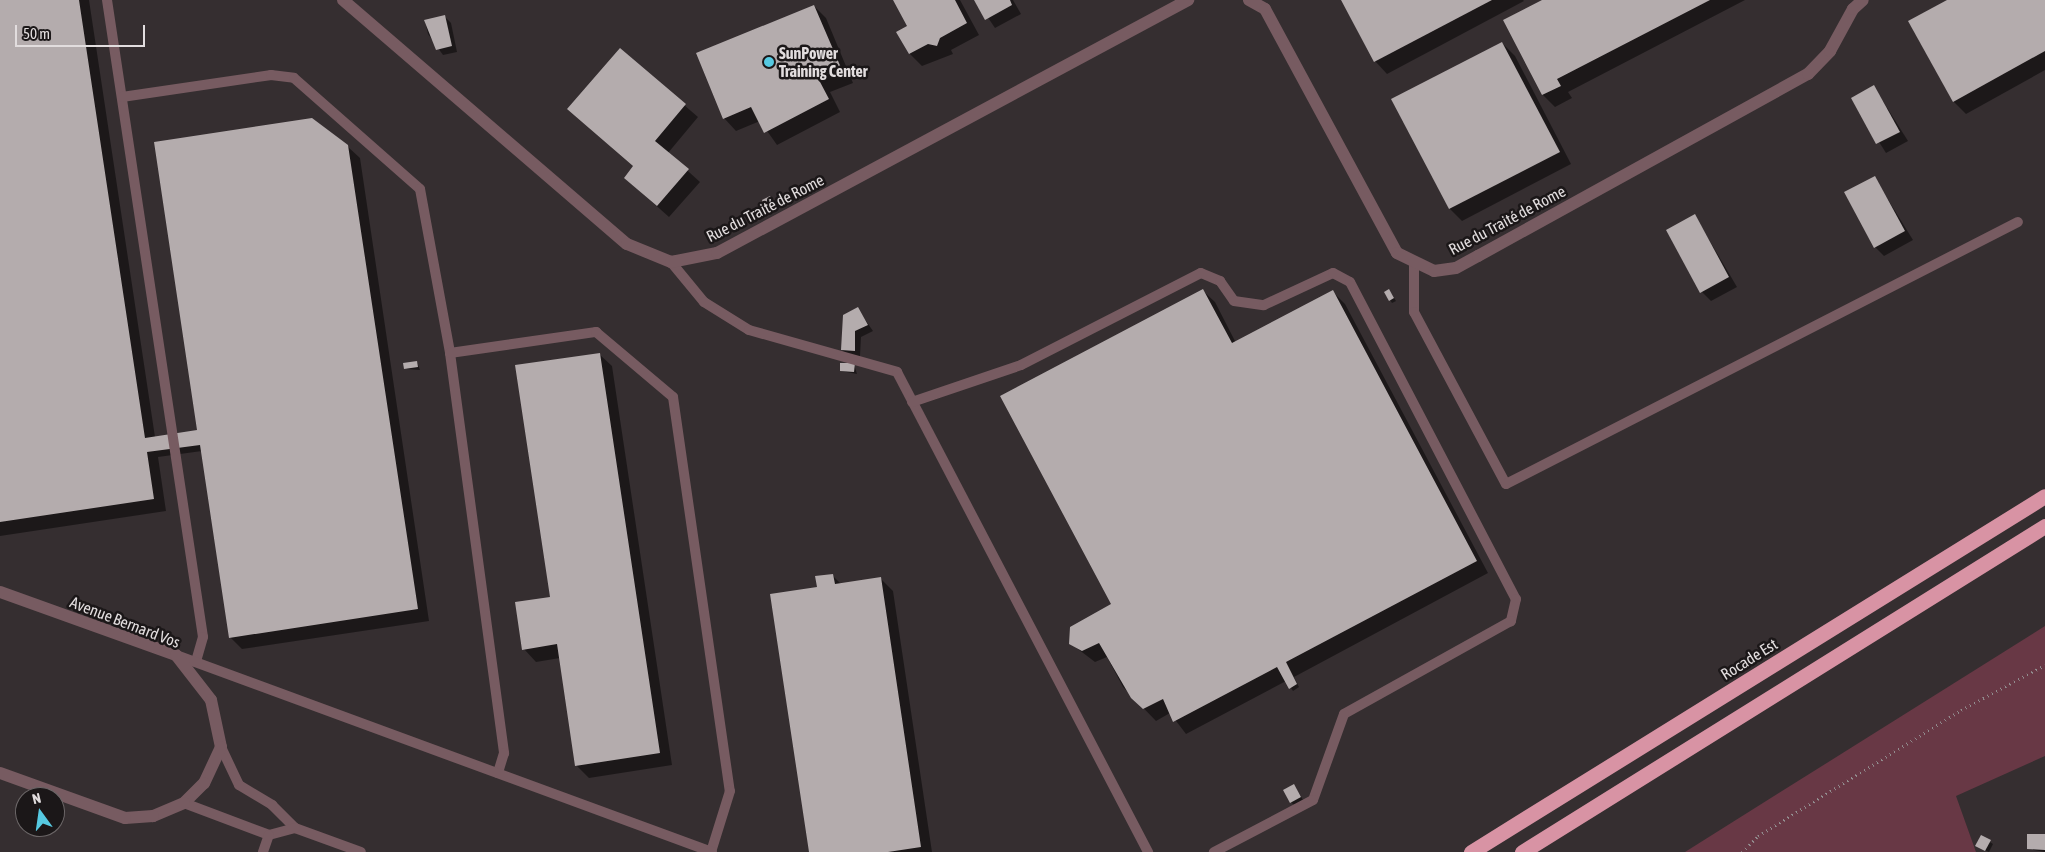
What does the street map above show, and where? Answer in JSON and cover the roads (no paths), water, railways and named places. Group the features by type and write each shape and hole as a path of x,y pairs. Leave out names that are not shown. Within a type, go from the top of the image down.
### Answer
{"highway":[{"name":"Rocade Est","path":"1471,852 2045,496"},
{"path":"1522,852 2045,526"}],"street":[{"path":"343,0 627,244 671,262"},
{"name":"Rue du Traité de Rome","path":"671,262 717,253 1188,0"},
{"name":"Rue du Traité de Rome","path":"1248,0 1265,9 1397,253 1414,265 1434,271 1456,268 1808,74 1830,51 1853,9 1863,0"},
{"name":"Avenue Bernard Vos","path":"0,592 176,655 211,700 220,747"},
{"path":"0,773 125,818 154,816 184,803 204,783 220,747"}],"lane":[{"path":"107,0 203,637 196,662"},
{"path":"122,97 270,75 294,78 420,189 450,353 504,753 498,773"},
{"path":"1414,265 1414,312 1506,484 2018,222"},
{"path":"671,262 704,302 749,330 897,372 1148,852"},
{"path":"912,402 1021,365 1201,273 1220,281 1234,301 1264,305 1332,273 1350,282 1516,599 1511,622 1344,714 1313,800 1214,852"},
{"path":"176,655 711,852 730,791 673,397 596,332 450,353"},
{"path":"220,747 239,785 272,804 295,828 361,852"},
{"path":"184,803 269,835 295,828"},
{"path":"263,852 269,835"}],"place":[{"name":"SunPower Training Center","path":"769,62"}]}
